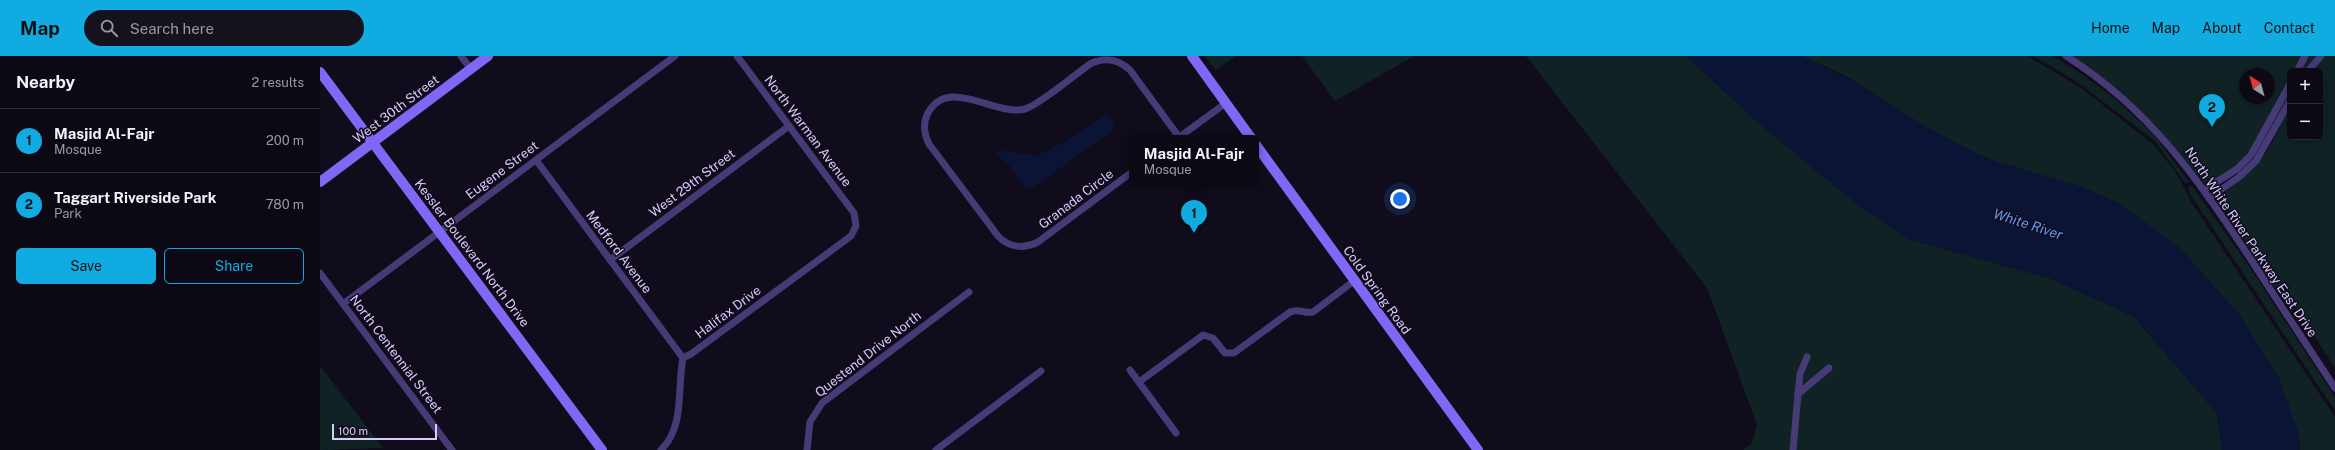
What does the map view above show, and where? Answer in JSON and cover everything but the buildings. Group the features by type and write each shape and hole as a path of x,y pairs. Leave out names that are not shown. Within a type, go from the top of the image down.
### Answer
{"main road":[{"name":"West 30th Street","path":"320,182 488,56"},
{"path":"1192,56 1249,135"},
{"name":"Kessler Boulevard North Drive","path":"320,72 602,450"},
{"name":"Cold Spring Road","path":"1259,149 1478,450"}],"street":[{"path":"461,56 471,69"},
{"name":"Eugene Street","path":"343,304 675,56"},
{"name":"North Warman Avenue","path":"737,56 854,213 857,222"},
{"name":"North White River Parkway East Drive","path":"2066,56 2103,82 2144,118 2174,151 2204,190 2335,388"},
{"path":"2298,68 2304,56"},
{"path":"2311,68 2321,56"},
{"name":"Granada Circle","path":"1129,174 1034,244 1015,246 1006,243 998,236 929,144 924,132 925,124 930,110 942,100 951,97 965,97 1007,110 1028,108 1090,64 1096,61 1109,60 1122,64 1132,72 1176,135"},
{"path":"2204,190 2237,169 2251,155 2287,89"},
{"path":"1182,135 1226,103"},
{"path":"2209,198 2239,177 2256,161 2288,104"},
{"name":"West 29th Street","path":"610,260 789,126"},
{"name":"Medford Avenue","path":"536,160 683,358"},
{"name":"Halifax Drive","path":"683,358 691,354 851,236 856,230 857,222"},
{"name":"North Centennial Street","path":"320,273 452,450"},
{"path":"1139,382 1203,335 1213,338 1225,353 1234,353 1290,312 1296,310 1313,312 1354,281"},
{"name":"Questend Drive North","path":"807,450 807,438 810,422 818,408 827,398 969,292"},
{"path":"1793,450 1800,374 1807,357"},
{"path":"661,450 669,440 676,425 683,358"},
{"path":"1798,394 1830,368"},
{"path":"1130,370 1176,433"},
{"path":"936,450 1041,371"}],"shaded area":[{"path":"1205,56 1236,56 1216,70"},
{"path":"1302,56 1414,56 1335,101"},
{"path":"1526,56 1686,56 1761,125 1819,173 1861,207 1908,239 2049,278 2133,316 2217,413 2222,450 1743,450 1752,443 1757,425 1707,288"},
{"path":"1802,56 2027,56 2081,88 2154,145 2175,171 2190,200 2335,417 2335,450 2300,450 2299,434 2007,165 1967,150 1948,140 1851,79"},
{"path":"2033,56 2053,56 2082,74 2113,97 2154,135 2190,183 2185,183 2155,141 2076,81"},
{"path":"2065,56 2335,56 2335,368 2288,295 2282,298 2256,262 2239,230 2222,205 2226,191 2236,180 2260,160 2269,148 2287,112 2287,140 2323,140 2323,68 2287,68 2287,108 2254,156 2209,188 2117,94"},
{"path":"2191,185 2247,263 2335,397 2335,411 2190,194 2188,188"},
{"path":"320,366 383,448 320,450"}],"water":[{"name":"White River","path":"1686,56 1802,56 1855,82 1926,127 1988,159 2080,186 2119,203 2180,248 2240,315 2279,378 2299,434 2300,450 2222,450 2217,413 2133,316 2049,278 1908,239 1861,207 1819,173 1761,125"},
{"path":"1106,114 1115,123 1110,133 1028,189 1024,187 1009,165 997,155 998,150 1037,156 1064,142"}],"place":[{"name":"Taggart Riverside Park","path":"2212,127"},
{"name":"Masjid Al-Fajr","path":"1194,233"}]}
